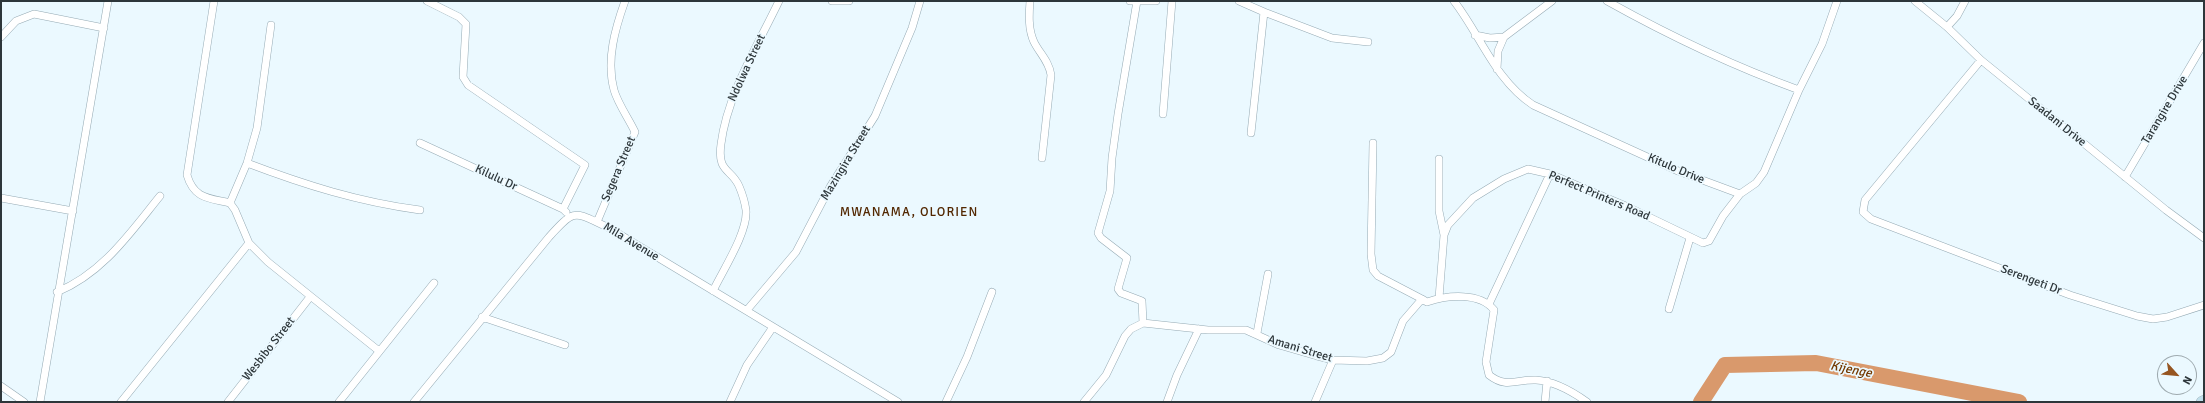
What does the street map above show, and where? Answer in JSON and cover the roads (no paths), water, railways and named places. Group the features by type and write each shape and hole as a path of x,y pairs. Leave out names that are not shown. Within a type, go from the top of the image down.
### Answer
{"street":[{"path":"40,402 108,1"},
{"path":"214,1 187,175 190,185 201,196 230,203 235,210 249,243 310,296 379,351"},
{"path":"427,1 459,17 466,24 463,77 468,85 585,165 563,209"},
{"name":"Segera Street","path":"597,222 635,132 614,90 610,56 617,23 625,1"},
{"name":"Ndolwa Street","path":"713,291 744,228 746,210 739,185 722,166 720,145 728,109 736,89 779,1"},
{"path":"832,1 849,1"},
{"name":"Mazingira Street","path":"747,310 796,252 830,187 875,116 912,28 920,1"},
{"path":"1030,1 1029,28 1034,41 1048,64 1051,75 1042,158"},
{"path":"1130,1 1156,1"},
{"path":"1084,402 1106,375 1125,336 1131,329 1143,323 1142,301 1121,293 1118,289 1127,258 1124,254 1101,238 1098,233 1110,191 1112,158 1118,114 1137,1"},
{"path":"1163,114 1172,1"},
{"path":"1240,1 1264,12 1332,38 1368,42"},
{"name":"Kitulo Drive","path":"1454,1 1475,35 1513,90 1532,105 1678,171 1740,194"},
{"path":"1498,69 1498,51 1504,37 1552,1"},
{"path":"1606,1 1683,40 1770,80 1799,90"},
{"path":"1740,194 1756,183 1764,172 1799,90 1822,44 1837,1"},
{"name":"Saadani Drive","path":"1915,1 1947,27 1981,60 2125,177 2204,238"},
{"path":"1947,27 1958,16 1965,1"},
{"path":"1251,133 1264,12"},
{"path":"1,37 16,21 34,14 104,28"},
{"path":"230,203 247,163 257,128 263,97 271,25"},
{"path":"1475,35 1490,38 1504,37"},
{"name":"Tarangire Drive","path":"2125,177 2204,43"},
{"name":"Serengeti Dr","path":"1981,60 1865,200 1863,212 1871,219 2014,274 2070,295 2137,316 2153,319 2167,317 2204,305"},
{"path":"1373,143 1371,254 1373,270 1382,278 1427,302 1439,298 1460,297 1489,304 1494,310 1486,362 1488,375 1503,384 1536,380 1548,381 1573,392 1587,402"},
{"name":"Kilulu Dr","path":"420,144 563,209 569,216"},
{"path":"1439,160 1439,211 1444,236"},
{"path":"247,163 343,196 377,204 420,210"},
{"name":"Perfect Printers Road","path":"1439,298 1444,236 1448,225 1473,198 1504,179 1528,169 1550,174 1628,207 1703,243 1709,241 1723,216 1740,194"},
{"path":"1489,304 1550,174"},
{"path":"58,292 82,281 108,260 160,196"},
{"path":"1,198 73,211"},
{"name":"Mila Avenue","path":"569,216 578,214 597,222 747,310 898,402"},
{"path":"414,402 482,317 569,216"},
{"path":"1669,309 1690,238"},
{"path":"120,402 249,243"},
{"path":"1257,334 1268,274"},
{"path":"340,402 434,283"},
{"path":"946,402 967,357 992,292"},
{"name":"Wesbibo Street","path":"228,402 310,296"},
{"name":"Amani Street","path":"1143,323 1199,329 1232,329 1257,334 1279,345 1333,360 1367,361 1383,358 1391,352 1403,321 1422,299"},
{"path":"482,317 565,345"},
{"path":"730,402 747,365 773,327"},
{"path":"1168,402 1177,375 1199,329"},
{"path":"1315,402 1333,360"},
{"path":"1545,402 1548,381"},
{"path":"1,386 24,402"}],"waterway":[{"name":"Kijenge","path":"1701,402 1725,365 1816,363 2019,402"}],"district":[{"name":"MWANAMA, OLORIEN","path":"909,213"}]}
